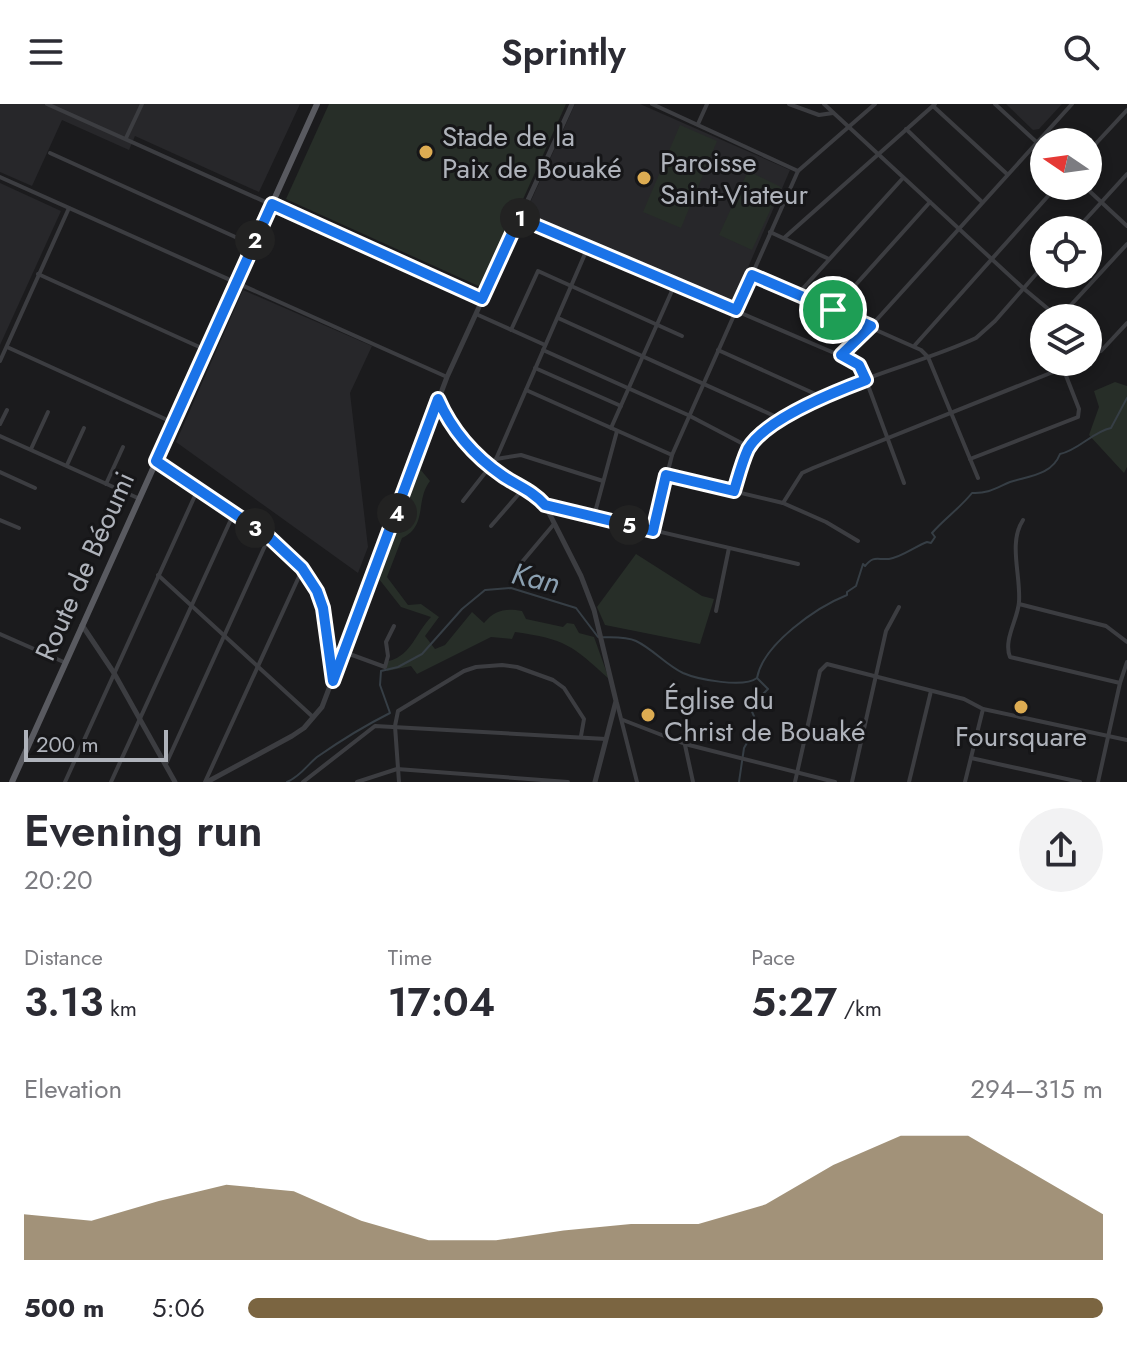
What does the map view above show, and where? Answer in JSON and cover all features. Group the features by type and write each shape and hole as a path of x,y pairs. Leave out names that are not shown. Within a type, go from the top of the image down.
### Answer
{"main road":[{"name":"Route de Béoumi","path":"12,782 317,104"}],"street":[{"path":"47,104 482,299"},
{"path":"126,138 142,104"},
{"path":"206,782 292,736 314,718 333,681 447,377 572,104"},
{"path":"652,104 798,171"},
{"path":"698,124 707,104"},
{"path":"789,104 819,115 834,113"},
{"path":"824,104 1042,304"},
{"path":"653,531 672,455 688,415 798,171 875,104"},
{"path":"995,104 1030,136"},
{"path":"1049,128 1072,104"},
{"path":"784,238 934,105 1007,174"},
{"path":"1102,137 1127,110"},
{"path":"906,129 982,202"},
{"path":"841,355 871,326 1030,149"},
{"path":"50,153 253,245"},
{"path":"1088,216 1127,174"},
{"path":"0,177 447,377"},
{"path":"797,295 903,178"},
{"path":"915,345 1044,200"},
{"path":"833,310 930,202"},
{"path":"1101,202 1127,226"},
{"path":"0,361 69,208"},
{"path":"519,218 859,365 904,483"},
{"path":"770,232 829,259"},
{"path":"1072,304 1127,244"},
{"path":"463,501 496,459 588,247"},
{"path":"511,330 538,271 682,336"},
{"path":"38,274 206,350"},
{"path":"752,275 915,345 928,357 978,478"},
{"path":"734,491 749,447 781,419 822,397 976,338 1030,280"},
{"path":"611,428 675,284"},
{"path":"476,314 749,447"},
{"path":"558,318 781,419"},
{"path":"1102,350 1127,323"},
{"path":"7,347 174,423"},
{"path":"718,350 822,397"},
{"path":"535,368 621,406"},
{"path":"783,503 802,473 886,436 1042,376"},
{"path":"970,459 1078,417 1079,409 1066,376"},
{"path":"526,390 672,455"},
{"path":"438,399 453,429 490,466 545,505 555,522 594,610 637,782"},
{"path":"0,424 7,410"},
{"path":"31,449 48,412"},
{"path":"67,465 84,428"},
{"path":"594,516 617,431"},
{"path":"1,438 140,499"},
{"path":"106,484 123,447"},
{"path":"496,459 521,455 603,481"},
{"path":"156,461 269,537 302,568 317,591 323,608 333,681"},
{"path":"0,472 35,488"},
{"path":"666,475 783,503 826,522 858,541"},
{"path":"491,526 524,488"},
{"path":"65,782 198,489"},
{"path":"545,505 798,564"},
{"path":"111,782 234,514"},
{"path":"0,520 19,528"},
{"path":"1023,520 1016,544 1019,604 1008,646 1010,657 1120,683"},
{"path":"522,562 555,522"},
{"path":"166,765 269,537"},
{"path":"716,611 729,548"},
{"path":"206,782 302,568"},
{"path":"158,575 314,718"},
{"path":"1019,604 1106,626 1127,642"},
{"path":"852,782 886,631 899,607"},
{"path":"82,625 114,673 175,782"},
{"path":"344,652 385,667 388,656 386,642 394,626"},
{"path":"0,634 66,663"},
{"path":"1098,782 1127,662"},
{"path":"795,782 823,666 827,664 964,699 983,709 1127,740"},
{"path":"399,782 395,726 401,708 476,667 502,665 538,673 564,688 584,719 585,729 581,736"},
{"path":"909,782 931,691"},
{"path":"595,782 616,701"},
{"path":"965,782 983,709"},
{"path":"623,720 685,744 835,782"},
{"path":"303,782 371,728 395,726 606,739"},
{"path":"685,744 693,782"},
{"path":"971,758 1080,782"},
{"path":"357,782 397,769 568,782"}],"shaded area":[{"path":"0,104 300,104 259,192 135,136 129,150 62,120 32,186 0,172"},
{"name":"Stade de la Paix de Bouaké","path":"329,104 566,104 483,288 286,199"},
{"path":"575,104 640,104 790,170 731,307 524,216"},
{"path":"1006,104 1062,104 1040,128 1031,128"},
{"path":"680,125 717,141 681,228 643,212"},
{"path":"748,171 781,187 752,250 719,235"},
{"path":"0,183 61,211 0,345"},
{"path":"243,290 372,346 350,393 368,547 358,573 176,442"},
{"path":"1115,382 1127,386 1127,467 1124,473 1089,435 1099,407 1094,391"},
{"path":"420,469 430,481 415,527 402,538 387,577 408,605 421,604 439,617 425,636 435,649 445,645 472,612 484,623 501,611 522,611 526,619 563,627 567,623 574,624 579,633 594,637 609,679 567,645 515,632 512,639 491,637 417,674 411,666 387,671 384,662 406,651 431,617 401,607 379,579"},
{"path":"636,554 702,596 714,599 700,644 605,625 597,607"}],"waterway":[{"name":"Kan","path":"739,782 744,748 756,721 750,707 768,689 757,678 761,665 780,640 821,608 847,595 856,586 863,564 865,566 873,559 893,558 931,543 935,537 932,533 972,493 987,492 1046,471 1060,454 1111,428 1127,398"},
{"name":"Kan","path":"287,782 317,757 390,713 380,685 381,671 398,667 422,654 462,609 485,590 511,588 576,608 598,637 636,641 690,676 732,683 757,678"}],"place":[{"name":"Stade de la Paix de Bouaké","path":"426,152"},
{"name":"Paroisse Saint-Viateur","path":"644,178"},
{"name":"Foursquare","path":"1021,707"},
{"name":"Église du Christ de Bouaké","path":"648,715"}],"route":[{"path":"272,204 482,299 519,218 736,310 752,275 833,310 871,326 841,355 859,365 866,380 822,397 781,419 749,447 734,491 666,475 653,531 545,505 534,494 490,466 463,441 453,429 438,399 333,681 323,608 317,591 294,558 269,537 156,461 272,204"}]}
